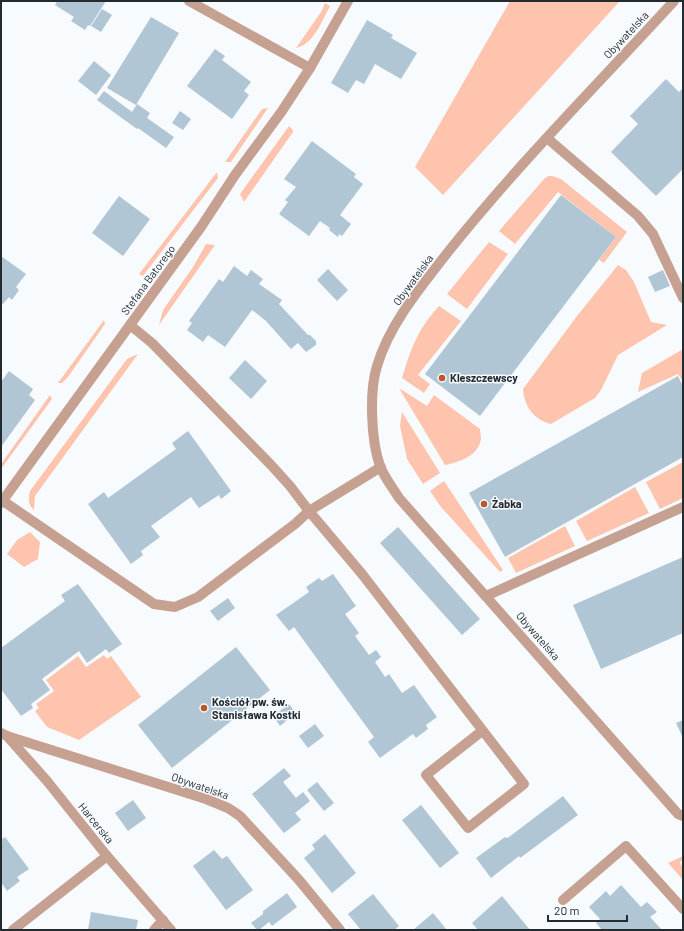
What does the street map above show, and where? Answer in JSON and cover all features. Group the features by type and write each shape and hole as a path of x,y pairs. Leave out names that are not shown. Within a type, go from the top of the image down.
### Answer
{"street":[{"path":"189,1 310,68"},
{"name":"Stefana Batorego","path":"2,502 201,227 224,191 282,111 310,68 348,1"},
{"name":"Obywatelska","path":"674,1 475,218 392,328 377,366 373,388 372,413 375,444 381,467 399,498 678,814 683,816"},
{"path":"547,138 638,216 653,234 683,298"},
{"path":"130,325 152,343 262,455 290,486 362,574 524,784 468,828 426,775 482,731"},
{"path":"2,502 154,604 175,607 198,597 295,524 309,510 381,467"},
{"path":"486,596 683,507"},
{"name":"Obywatelska","path":"4,735 206,799 228,808 240,816 294,874 340,930"},
{"name":"Harcerska","path":"4,735 46,781 107,856 171,930"},
{"path":"562,900 626,846 683,909"},
{"path":"13,930 107,856"},
{"path":"154,930 163,920"}],"shaded area":[{"path":"510,1 620,1 443,195 415,167"},
{"path":"325,3 330,6 317,31 308,42 296,48 321,12"},
{"path":"268,108 231,162 225,162 262,109"},
{"path":"289,126 293,132 244,202 240,194"},
{"path":"217,172 218,178 143,276 139,274"},
{"path":"548,176 561,179 627,232 604,263 599,260 616,237 558,192 515,244 499,231"},
{"path":"489,242 508,254 467,309 447,294"},
{"path":"206,244 215,245 159,325 163,310 193,267"},
{"path":"618,265 626,270 634,282 651,322 667,325 618,355 601,390 595,398 551,424 545,422 535,416 531,411 525,401 523,389 577,316"},
{"path":"439,306 461,321 418,375 430,384 424,393 402,378 420,331"},
{"path":"104,320 105,324 68,377 62,383 58,383"},
{"path":"683,349 683,382 678,374 638,392 642,373"},
{"path":"138,354 35,496 34,510 29,501 30,491 127,359"},
{"path":"399,388 427,406 434,395 480,429 481,439 476,450 462,460 445,465"},
{"path":"50,395 52,399 1,469 1,464"},
{"path":"402,412 440,473 423,484 407,459 400,426"},
{"path":"683,462 683,498 660,509 646,482"},
{"path":"444,481 503,570 500,572 441,507 430,491"},
{"path":"635,487 649,513 587,541 576,521"},
{"path":"565,526 575,546 516,573 508,558"},
{"path":"30,532 40,542 38,559 24,567 7,554 17,540"},
{"path":"104,655 107,659 111,656 141,697 79,740 47,727 35,711 39,708 36,704 54,691 46,680 78,656 86,667"},
{"path":"683,856 683,860 680,862 683,869 683,880 668,863"}],"building":[{"path":"57,1 106,1 90,26 88,25 85,30 71,21 74,17 55,5"},
{"path":"102,9 112,15 101,32 91,26"},
{"path":"151,17 179,33 136,105 107,88"},
{"path":"367,20 393,35 391,38 417,53 401,79 375,64 364,84 356,80 348,93 331,83"},
{"path":"215,49 225,56 222,60 251,82 244,91 249,95 232,119 187,86"},
{"path":"94,61 111,75 96,95 78,81"},
{"path":"666,79 679,92 683,88 683,169 656,196 611,152 638,124 630,116"},
{"path":"104,91 132,112 137,104 150,113 147,118 174,137 166,148 97,100"},
{"path":"180,111 191,119 183,130 172,123"},
{"path":"312,141 356,174 354,177 363,184 340,215 351,224 342,236 339,234 338,237 329,230 330,228 320,221 309,236 279,214 288,202 285,200 296,187 284,179"},
{"path":"561,195 616,237 480,416 425,374"},
{"path":"119,196 150,219 123,256 92,233"},
{"path":"1,256 26,274 16,287 19,290 12,300 9,297 3,304 1,303"},
{"path":"234,266 247,276 251,270 263,279 259,284 282,300 279,304 308,335 316,341 316,345 306,352 298,343 291,349 266,321 252,310 225,347 208,335 203,342 187,330 192,323 189,321 219,279 223,282"},
{"path":"328,269 348,290 337,301 317,280"},
{"path":"663,270 670,286 655,292 648,277"},
{"path":"245,360 267,381 251,399 229,378"},
{"path":"9,371 33,389 29,395 35,400 1,447 1,382"},
{"path":"678,376 683,386 683,457 505,557 469,493"},
{"path":"188,431 231,491 221,499 219,495 199,508 191,497 151,526 160,537 141,551 143,555 131,564 88,504 104,492 108,498 176,449 172,443"},
{"path":"398,527 480,619 462,635 380,543"},
{"path":"683,557 683,633 601,669 573,605"},
{"path":"333,574 356,606 345,614 359,633 355,636 369,655 376,650 381,657 375,662 385,677 389,674 402,693 414,685 437,717 426,725 428,729 416,738 413,734 380,758 368,742 374,737 294,627 289,631 276,615 309,592 306,587 319,578 322,581"},
{"path":"78,584 122,644 109,653 106,649 87,663 79,651 42,679 50,690 31,704 33,708 21,716 1,689 1,648 65,601 61,595"},
{"path":"228,598 235,608 218,621 210,611"},
{"name":"Kościół pw. św. Stanisława Kostki","path":"236,647 270,690 172,768 138,725"},
{"path":"289,704 296,713 280,726 273,716"},
{"path":"683,720 683,738 676,723"},
{"path":"315,724 324,736 308,748 299,736"},
{"path":"284,768 291,776 283,782 296,798 303,792 310,801 295,813 301,820 284,833 252,794"},
{"path":"317,782 334,803 324,811 307,790"},
{"path":"563,796 578,815 520,858 519,856 491,878 476,858 505,837 509,837"},
{"path":"133,800 146,818 128,831 115,813"},
{"path":"421,805 459,853 440,868 402,820"},
{"path":"325,834 356,873 332,893 304,858 315,849 312,845"},
{"path":"5,837 29,869 17,877 20,881 7,891 1,882 1,840"},
{"path":"214,850 222,859 227,856 253,890 226,910 193,866"},
{"path":"621,885 641,907 647,902 657,912 650,917 662,930 602,930 596,923 600,919 589,907 606,891 610,896"},
{"path":"287,893 297,907 272,926 269,922 257,930 251,923 263,914 263,911"},
{"path":"373,894 399,926 394,930 361,930 348,914"},
{"path":"502,896 530,930 478,930 472,923"},
{"path":"91,912 138,920 136,930 88,930"},
{"path":"433,913 446,929 445,930 413,930"}],"place":[{"name":"Kleszczewscy","path":"442,378"},
{"name":"Żabka","path":"484,504"},
{"name":"Kościół pw. św. Stanisława Kostki","path":"204,708"}]}
